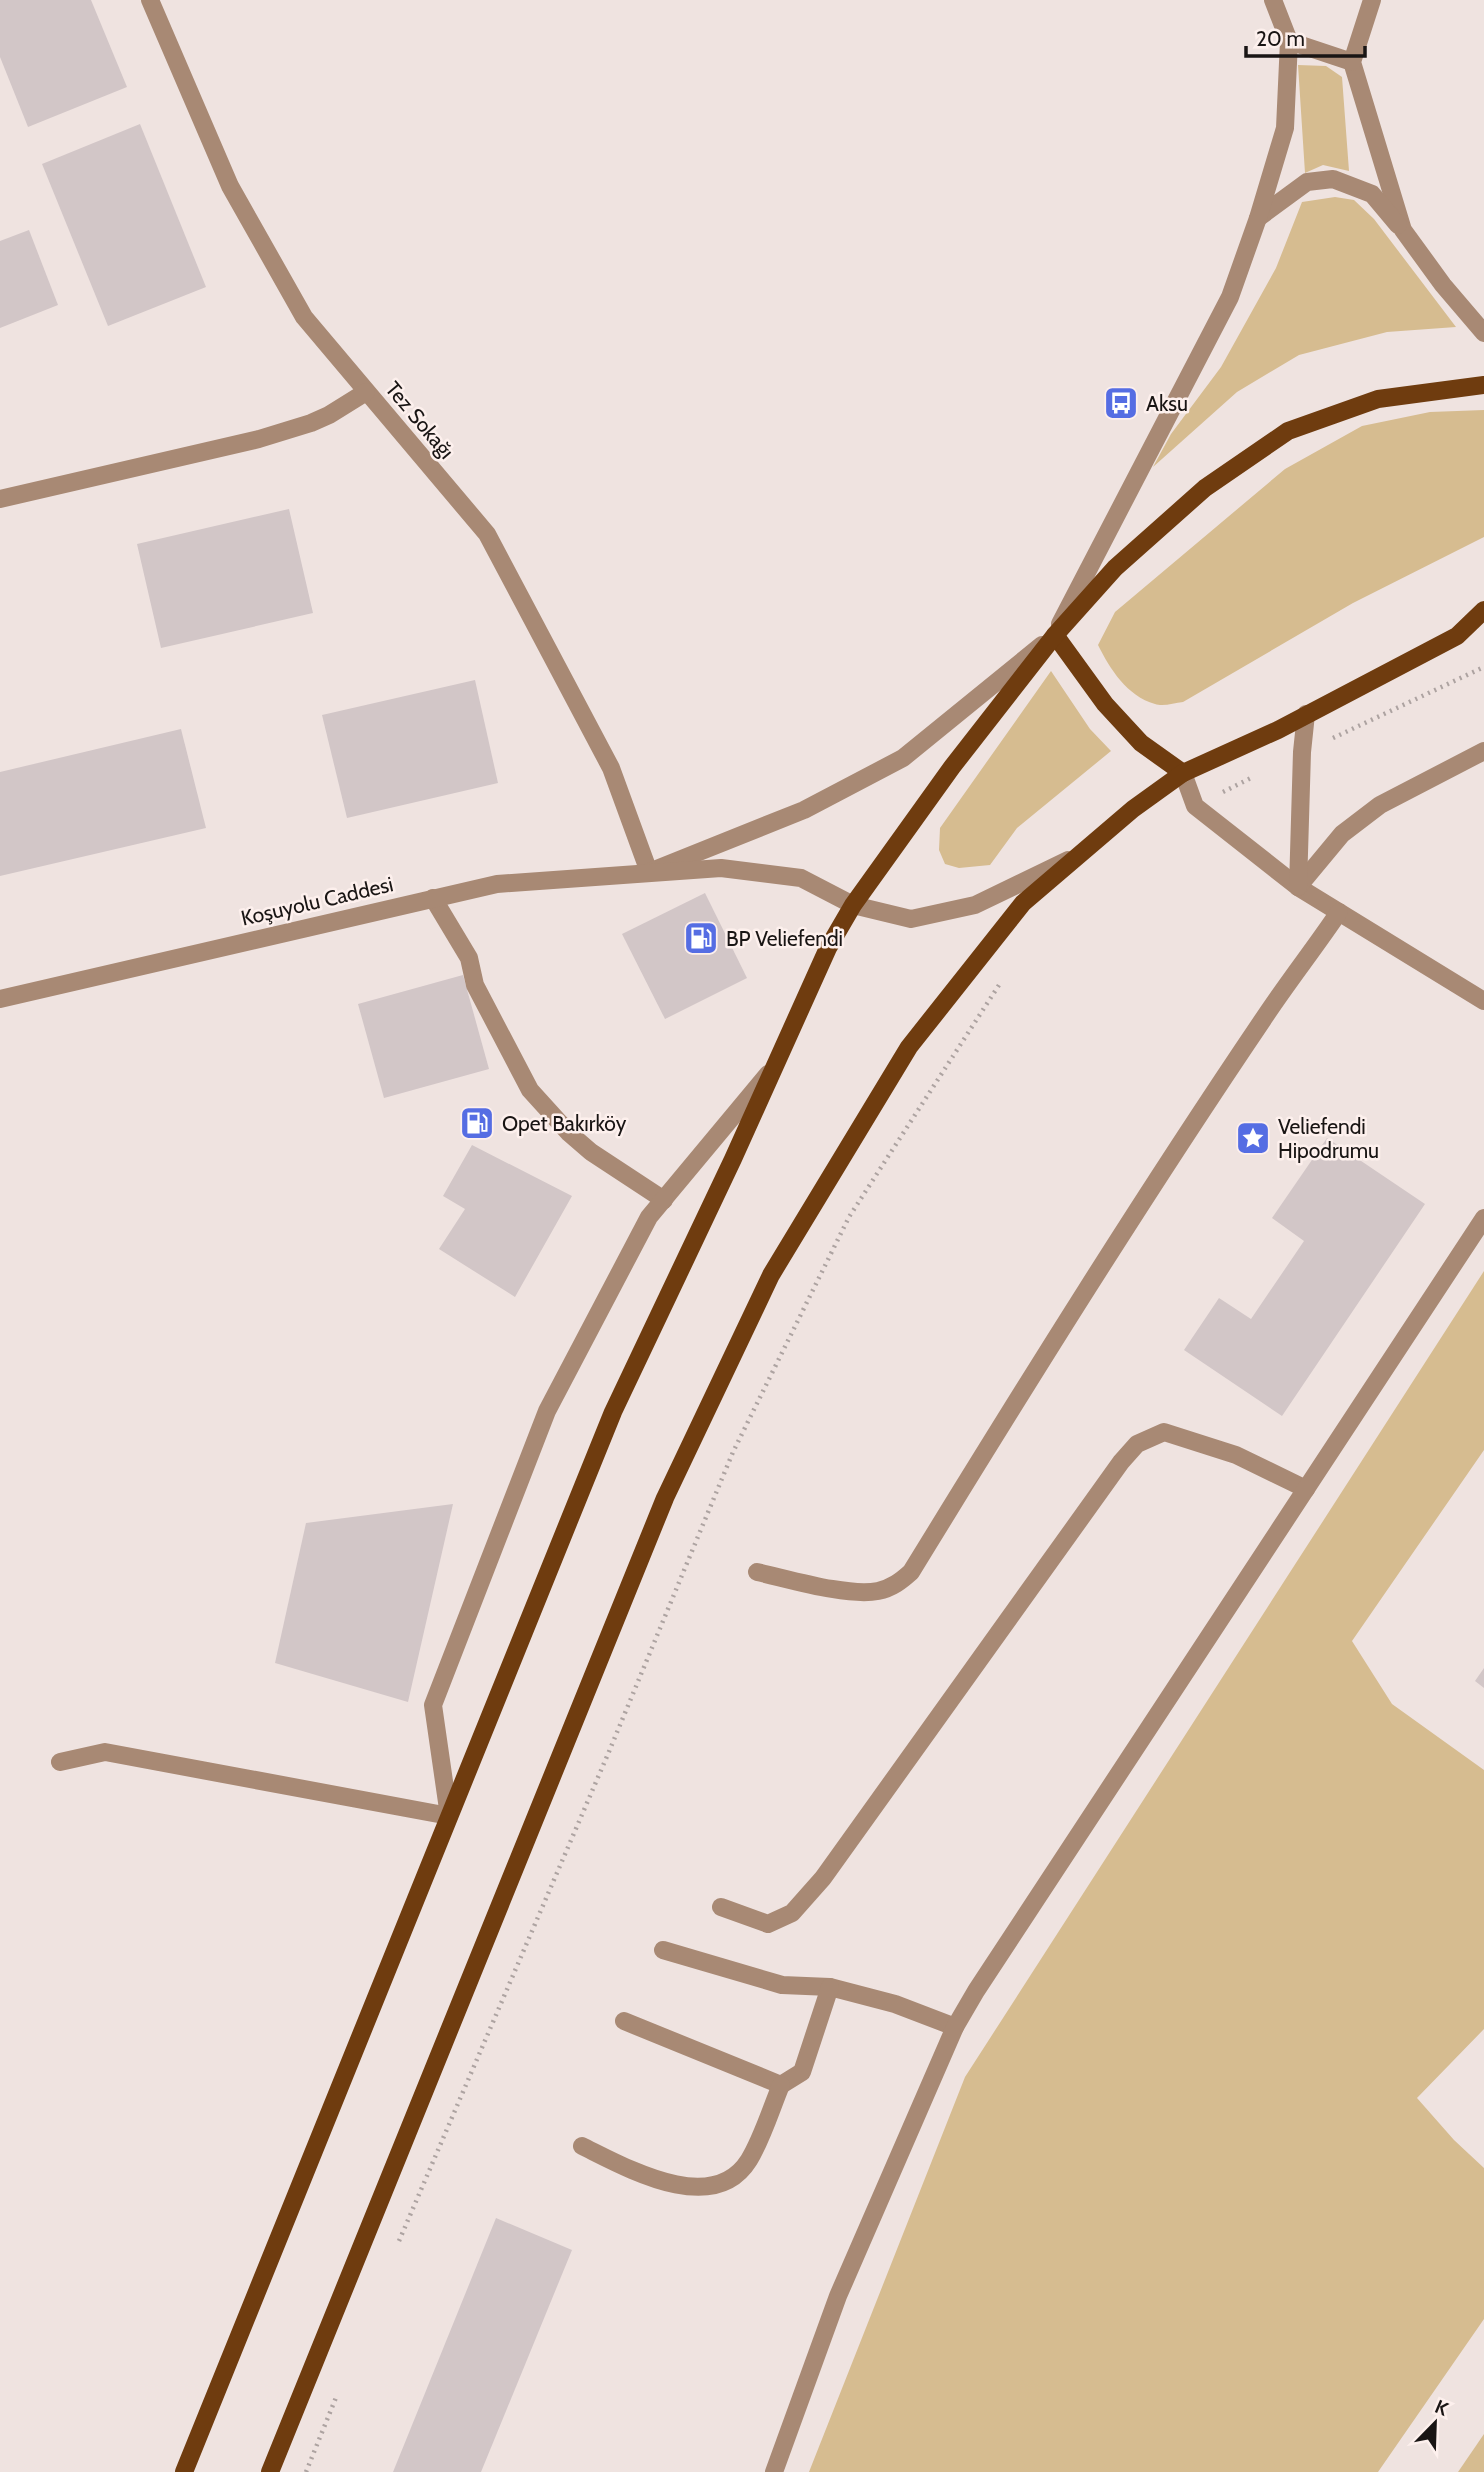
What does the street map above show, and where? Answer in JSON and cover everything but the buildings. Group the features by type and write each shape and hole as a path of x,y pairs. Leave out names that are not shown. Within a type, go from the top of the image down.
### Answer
{"main road":[{"path":"184,2472 613,1412 828,948 853,905 952,767 1055,635 1115,568 1205,488 1288,430 1378,399 1484,385"},
{"path":"1457,636 1484,610"},
{"path":"270,2472 665,1498 771,1275 909,1047 1023,903 1133,809 1183,773 1278,730 1484,622"},
{"path":"1055,635 1105,704 1141,743 1183,773"}],"street":[{"name":"Tez Sokağı","path":"150,0 230,186 304,317 487,534 611,768 649,872"},
{"path":"649,872 804,810 903,758 1055,635 1230,298 1258,218 1284,128 1289,41 1273,0"},
{"path":"1372,0 1352,62 1403,230"},
{"path":"1289,41 1352,62"},
{"path":"1258,218 1307,182 1334,179 1372,194 1484,333"},
{"path":"0,499 259,439 330,415 366,392"},
{"path":"1298,887 1302,752 1306,714"},
{"path":"1298,887 1342,834 1380,804 1484,751"},
{"path":"1183,773 1195,806 1298,887 1484,1001"},
{"name":"Koşuyolu Caddesi","path":"0,999 497,884 721,868 801,878 853,905 911,919 975,905 1080,854"},
{"path":"433,898 468,958 475,985 487,1011 530,1090 569,1133 591,1152 664,1200"},
{"path":"757,1572 834,1590 877,1592 898,1585 911,1572 1161,1175 1263,1019 1339,912"},
{"path":"60,1762 105,1752 449,1816 433,1705 547,1410 649,1217 774,1068"},
{"path":"774,2472 838,2296 955,2027 1484,1218"},
{"path":"722,1907 768,1924 792,1913 808,1896 1136,1444 1164,1432 1236,1455 1306,1489"},
{"path":"663,1950 782,1985 830,1987 895,2004 955,2027"},
{"path":"582,2146 661,2182 705,2187 732,2179 749,2161 781,2085 802,2072 830,1987"},
{"path":"624,2021 781,2085"}],"path":[{"path":"1302,752 1484,667"},
{"path":"1195,806 1254,776"},
{"path":"396,2247 608,1754 733,1452 849,1217 1004,977"},
{"path":"306,2472 341,2385"}],"shaded area":[{"path":"1298,65 1326,66 1342,77 1349,171 1323,165 1305,173"},
{"path":"1335,197 1354,200 1374,219 1456,327 1387,332 1299,355 1237,392 1153,467 1171,434 1221,367 1276,268 1302,202"},
{"path":"1484,410 1484,537 1353,603 1183,702 1161,705 1145,700 1128,688 1114,672 1098,645 1115,612 1285,469 1362,426 1430,412"},
{"path":"1051,671 1090,729 1111,751 1017,828 990,865 959,868 945,864 939,850 940,828"},
{"path":"1484,1271 1484,1450 1352,1641 1392,1704 1484,1770 1484,2029 1417,2098 1454,2140 1484,2168 1484,2319 1378,2472 809,2472 965,2077"},
{"path":"1484,2434 1484,2472 1458,2472"}],"place":[{"name":"Aksu","path":"1121,403"},
{"name":"BP Veliefendi","path":"701,938"},
{"name":"Opet Bakırköy","path":"477,1123"},
{"name":"Veliefendi Hipodrumu","path":"1253,1138"}]}
